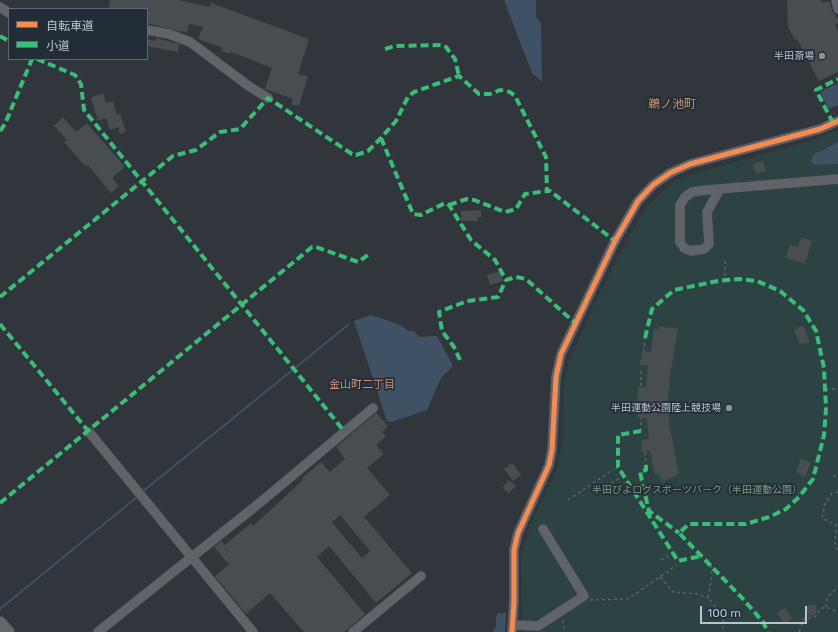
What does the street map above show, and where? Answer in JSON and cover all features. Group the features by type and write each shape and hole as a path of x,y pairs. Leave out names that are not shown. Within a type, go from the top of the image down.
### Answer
{"main road":[{"path":"0,623 8,632"}],"street":[{"path":"836,0 838,9"},
{"path":"148,30 169,34 190,42 250,87 268,98"},
{"path":"543,530 584,596 538,626 512,628 514,550 518,533 549,465 552,450 556,377 561,354 615,241 638,201 652,185 670,173 690,164 820,129 838,121"},
{"path":"720,189 708,212 709,244 704,249 698,250 691,251 684,248 680,242 680,205 685,197 692,192 720,189 838,179"},
{"path":"748,187 748,197"},
{"path":"98,632 262,501 374,408"},
{"path":"89,432 253,632"},
{"path":"353,632 421,576"}],"path":[{"path":"725,261 726,280"},
{"path":"644,352 645,338"},
{"path":"641,371 641,387"},
{"path":"826,389 838,389"},
{"path":"641,418 641,431"},
{"path":"645,452 646,465"},
{"path":"568,500 614,469"},
{"path":"833,476 838,476"},
{"path":"611,483 620,478"},
{"path":"838,492 832,493 825,504 822,518 836,525 835,547 838,550"},
{"path":"661,560 670,555"},
{"path":"589,600 628,599 678,566"},
{"path":"708,598 712,575 711,566"},
{"path":"660,577 674,592 697,594 708,598 720,612 723,619 723,632"},
{"path":"826,607 827,598 838,587"},
{"path":"799,632 804,619 816,616 820,609 826,607 838,612"},
{"path":"563,616 565,632"}],"green space":[{"name":"半田ぴよログスポーツパーク（半田運動公園）","path":"838,130 838,632 523,632 521,557 532,520 556,473 563,440 564,380 569,361 594,304 634,228 647,207 661,192 676,181 696,173 811,141"}],"water":[{"path":"504,0 536,0 536,17 541,23 542,82 532,73"},
{"path":"838,83 838,105 829,109 820,92"},
{"path":"838,142 838,164 814,165 811,162 813,155"},
{"path":"371,315 398,324 409,331 414,331 419,337 437,336 453,366 441,378 427,410 392,422 387,421 354,321"},
{"path":"499,613 506,613 505,632 493,632 496,626 496,616"}],"building":[{"path":"110,0 178,0 210,7 211,3 309,39 298,74 308,76 299,106 291,104 293,99 265,89 272,68 231,52 230,54 222,51 223,48 198,39 203,27 189,24 187,32 178,31 148,23 148,8 108,8"},
{"name":"半田斎場","path":"787,0 821,0 821,2 830,2 832,11 838,19 838,23 835,25 838,30 838,72 819,81 797,39 795,40 788,27"},
{"path":"156,38 179,44 178,52 148,46 148,39 155,41"},
{"path":"103,93 106,103 113,101 117,115 120,114 126,132 120,134 118,127 110,130 106,118 98,121 91,98"},
{"path":"63,117 76,132 87,123 125,167 112,178 119,186 111,193 88,165 86,167 64,142 67,140 54,126"},
{"path":"763,161 766,171 756,174 753,164"},
{"path":"481,210 481,217 478,217 478,221 461,221 461,211"},
{"path":"801,237 812,241 805,264 786,258 790,244 798,247"},
{"path":"500,271 503,281 490,285 487,275"},
{"path":"803,325 810,342 800,344 794,330"},
{"path":"659,326 678,329 668,398 669,423 679,474 662,482 659,474 655,475 650,451 642,452 641,440 649,439 647,418 638,418 637,401 638,387 646,387 648,365 640,365 642,352 651,352 654,329 658,330"},
{"path":"376,413 388,426 382,432 386,436 376,445 384,454 367,468 390,495 364,517 412,573 376,603 329,546 317,557 365,614 344,632 304,632 270,593 246,614 215,576 229,564 214,547 221,541 225,545 251,523 253,526 303,480 302,478 321,462 330,472 345,459 336,447","holes":["340,515 370,551 362,558 332,522"]},
{"path":"801,459 811,462 805,477 796,472"},
{"path":"512,463 521,475 513,481 504,469"},
{"path":"509,480 516,486 509,493 502,488"},
{"path":"808,605 815,605 817,609 815,615 809,615 806,611"},
{"path":"785,608 792,619 784,623 777,613"}],"waterway":[{"path":"142,492 348,325"},
{"path":"0,609 137,497"}],"marked path":[{"path":"0,36 8,40"},
{"path":"385,49 395,46 441,45 446,47 455,59 459,76"},
{"path":"0,131 5,124 32,60"},
{"path":"39,60 75,75 81,84 84,110 344,431"},
{"path":"0,297 173,156 196,150 220,132 240,129 268,98 352,154 356,155 368,151 381,138 396,121 408,97 414,92 459,76 479,94 490,94 500,90 510,92 515,96 546,157 547,191 550,191 615,241"},
{"path":"833,123 816,90 838,79"},
{"path":"381,138 413,214 421,215 445,203 449,205 471,240 495,260 506,280 516,277 526,279 576,324"},
{"path":"449,205 467,199 474,200 505,212 516,209 525,194 547,191"},
{"path":"0,503 312,247 316,247 358,262 368,255"},
{"path":"645,338 652,309 674,290 718,281 739,279 757,281 780,291 803,310 816,331 824,368 826,409 824,435 813,479 799,497 786,509 769,517 746,524 689,524 679,533 744,600 763,622 768,632"},
{"path":"460,360 454,347 442,331 439,312 467,301 498,297 506,280"},
{"path":"0,324 89,432"},
{"path":"641,431 618,435 618,467 678,561 701,556"},
{"path":"646,465 646,470 640,472 649,511 679,533"}],"cycle path":[{"path":"512,632 514,601 514,550 518,533 549,465 552,450 556,377 561,354 615,241 638,201 653,185 670,173 690,164 820,129 838,121"}],"place":[{"name":"半田斎場","path":"822,56"},
{"name":"半田運動公園陸上競技場","path":"729,408"}],"district":[{"name":"鵜ノ池町","path":"672,105"},
{"name":"金山町二丁目","path":"362,385"}]}
